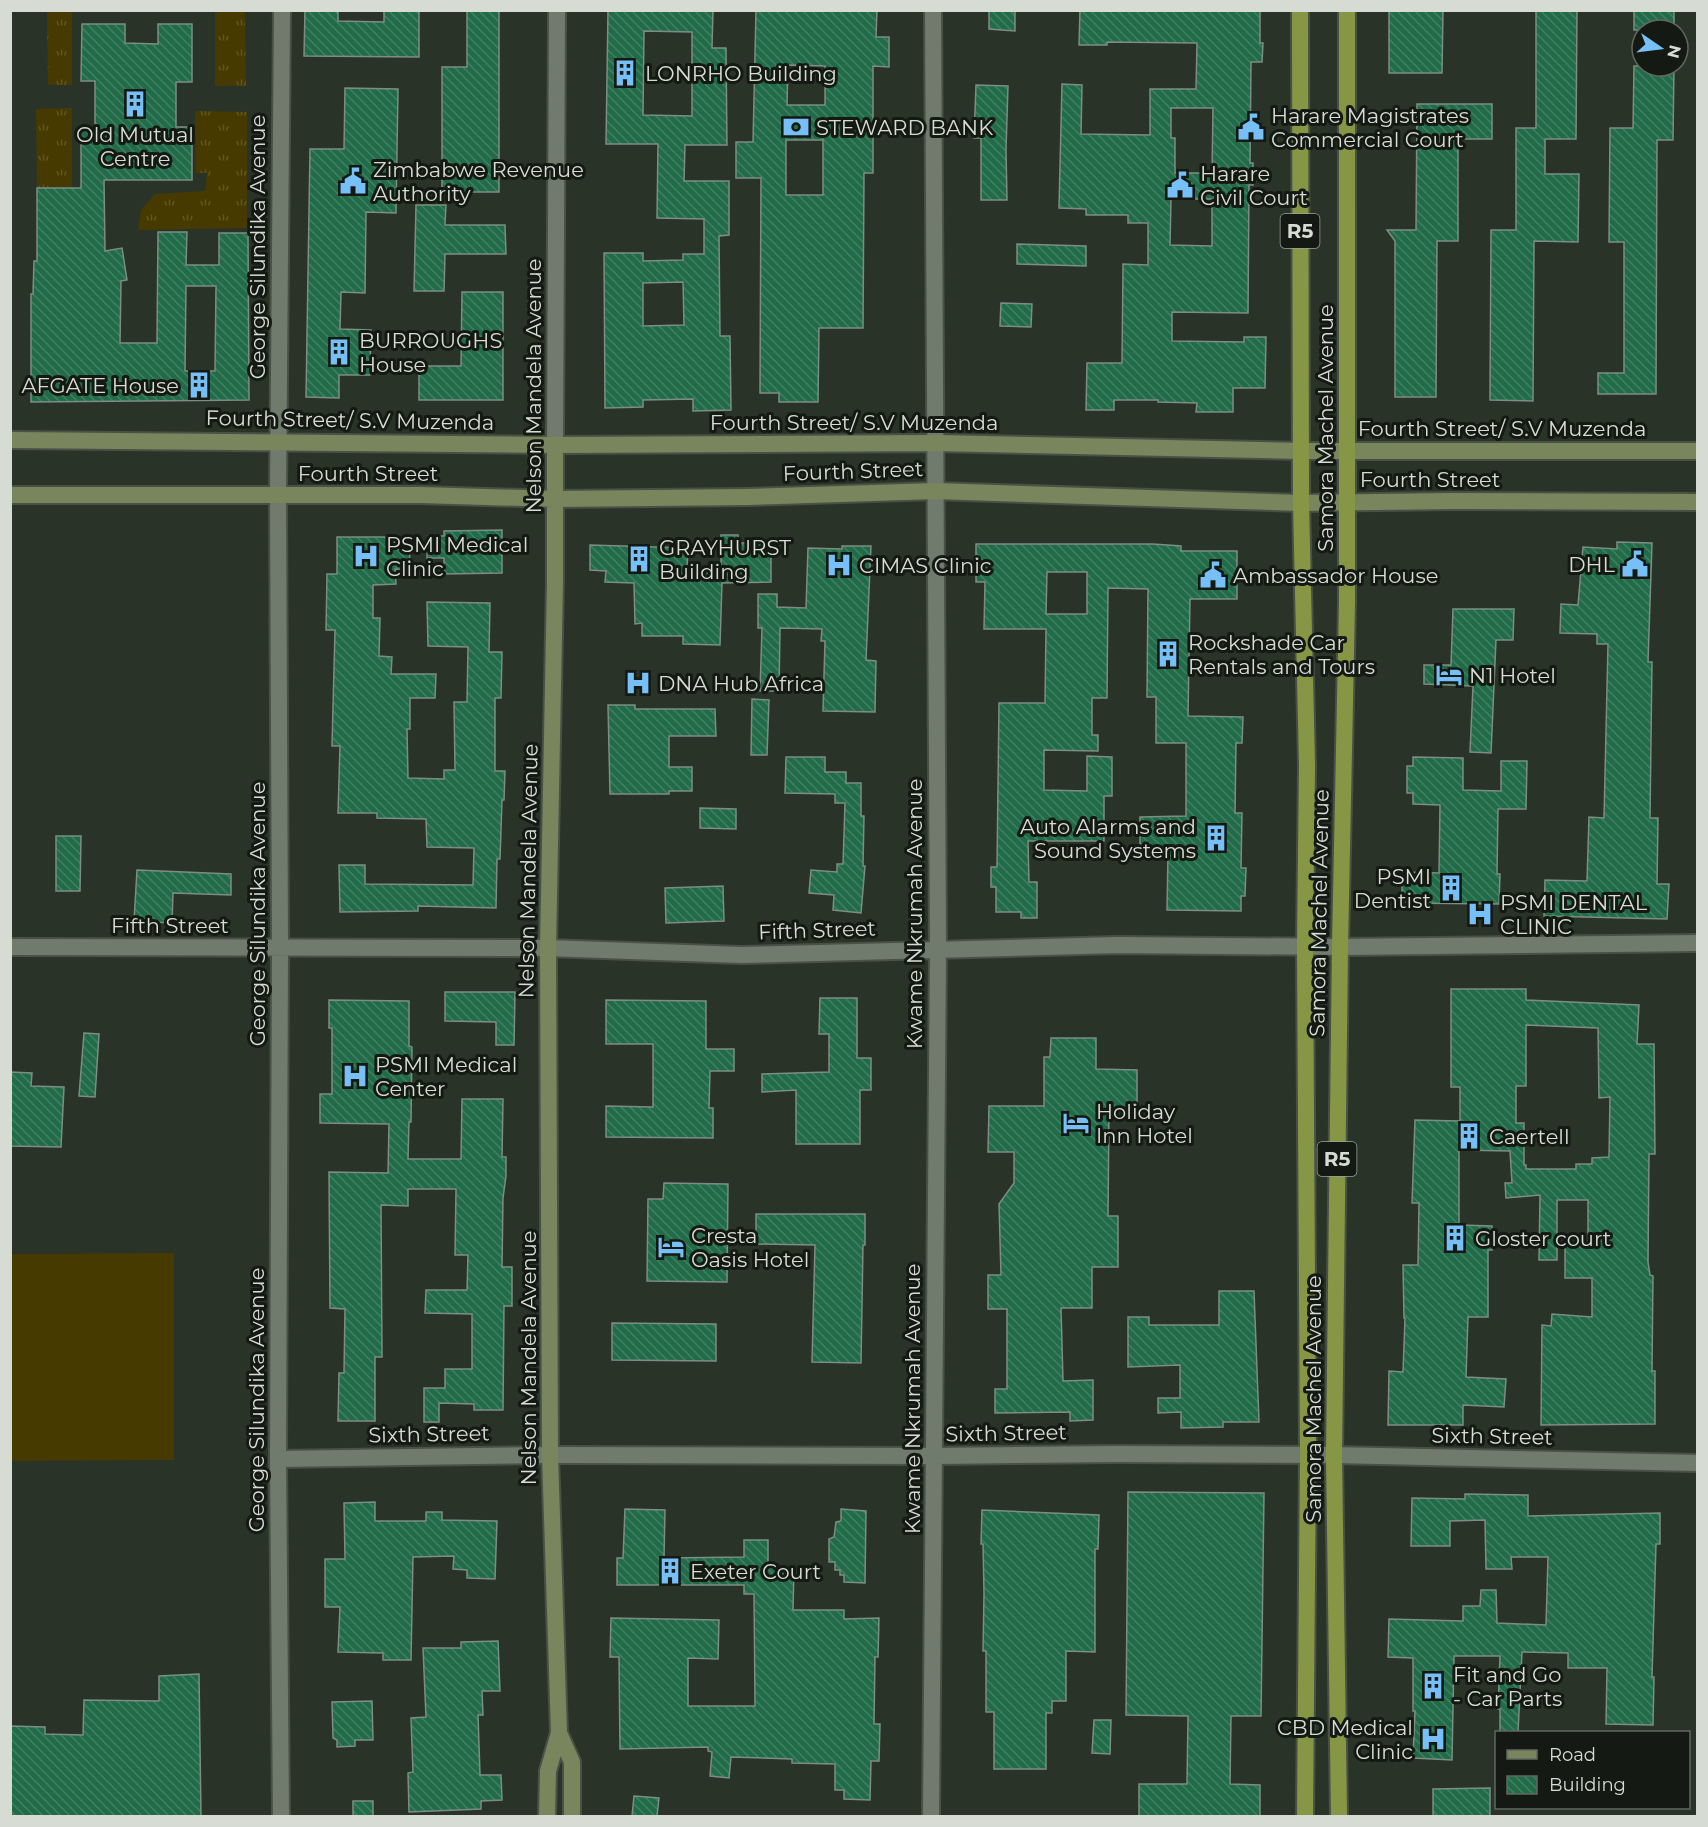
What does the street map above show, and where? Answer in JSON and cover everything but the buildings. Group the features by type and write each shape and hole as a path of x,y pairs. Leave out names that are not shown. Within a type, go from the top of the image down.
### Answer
{"highway":[{"name":"Samora Machel Avenue","path":"1300,10 1301,503 1306,765 1308,1455 1305,1816"},
{"name":"Samora Machel Avenue","path":"1339,1816 1334,1455 1348,502 1347,10"}],"main road":[{"name":"Fourth Street/ S.V Muzenda","path":"10,440 555,445 936,443 1301,451 1698,451"},
{"name":"Nelson Mandela Avenue","path":"547,1816 548,1771 559,1733 550,1455 549,948 555,445"},
{"name":"Fourth Street","path":"10,495 421,495 555,499 747,497 936,491 1301,503 1698,502"},
{"name":"Nelson Mandela Avenue","path":"559,1733 572,1762 572,1816"}],"street":[{"name":"George Silundika Avenue","path":"281,1816 278,1459 280,947 278,442 282,10"},
{"name":"Nelson Mandela Avenue","path":"555,445 557,10"},
{"name":"Kwame Nkrumah Avenue","path":"931,1816 938,948 933,10"},
{"name":"Fifth Street","path":"10,947 549,948 741,955 1118,945 1698,943"},
{"name":"Sixth Street","path":"278,1459 550,1455 1116,1454 1334,1455 1698,1463"}],"green space":[{"path":"47,11 72,11 72,85 48,85"},
{"path":"215,11 245,11 246,86 215,86"},
{"path":"72,108 72,188 37,188 36,109"},
{"path":"195,111 247,112 247,228 138,230 141,210 155,194 205,191 207,173 196,173"},
{"path":"174,1253 174,1460 11,1461 11,1254"}],"place":[{"name":"LONRHO Building","path":"625,73"},
{"name":"Old Mutual Centre","path":"135,104"},
{"name":"STEWARD BANK","path":"796,127"},
{"name":"Harare Magistrates Commercial Court","path":"1251,127"},
{"name":"Zimbabwe Revenue Authority","path":"353,181"},
{"name":"Harare Civil Court","path":"1180,185"},
{"name":"BURROUGHS House","path":"339,352"},
{"name":"AFGATE House","path":"199,385"},
{"name":"PSMI Medical Clinic","path":"366,556"},
{"name":"GRAYHURST Building","path":"639,559"},
{"name":"DHL","path":"1635,564"},
{"name":"CIMAS Clinic","path":"839,565"},
{"name":"Ambassador House","path":"1213,575"},
{"name":"Rockshade Car Rentals and Tours","path":"1168,654"},
{"name":"N1 Hotel","path":"1449,675"},
{"name":"DNA Hub Africa","path":"638,683"},
{"name":"Auto Alarms and Sound Systems","path":"1216,838"},
{"name":"PSMI Dentist","path":"1451,888"},
{"name":"PSMI DENTAL CLINIC","path":"1480,914"},
{"name":"PSMI Medical Center","path":"355,1076"},
{"name":"Holiday Inn Hotel","path":"1076,1123"},
{"name":"Caertell","path":"1469,1136"},
{"name":"Gloster court","path":"1455,1238"},
{"name":"Cresta Oasis Hotel","path":"671,1247"},
{"name":"Exeter Court","path":"670,1571"},
{"name":"Fit and Go - Car Parts","path":"1433,1686"},
{"name":"CBD Medical Clinic","path":"1433,1739"}]}
